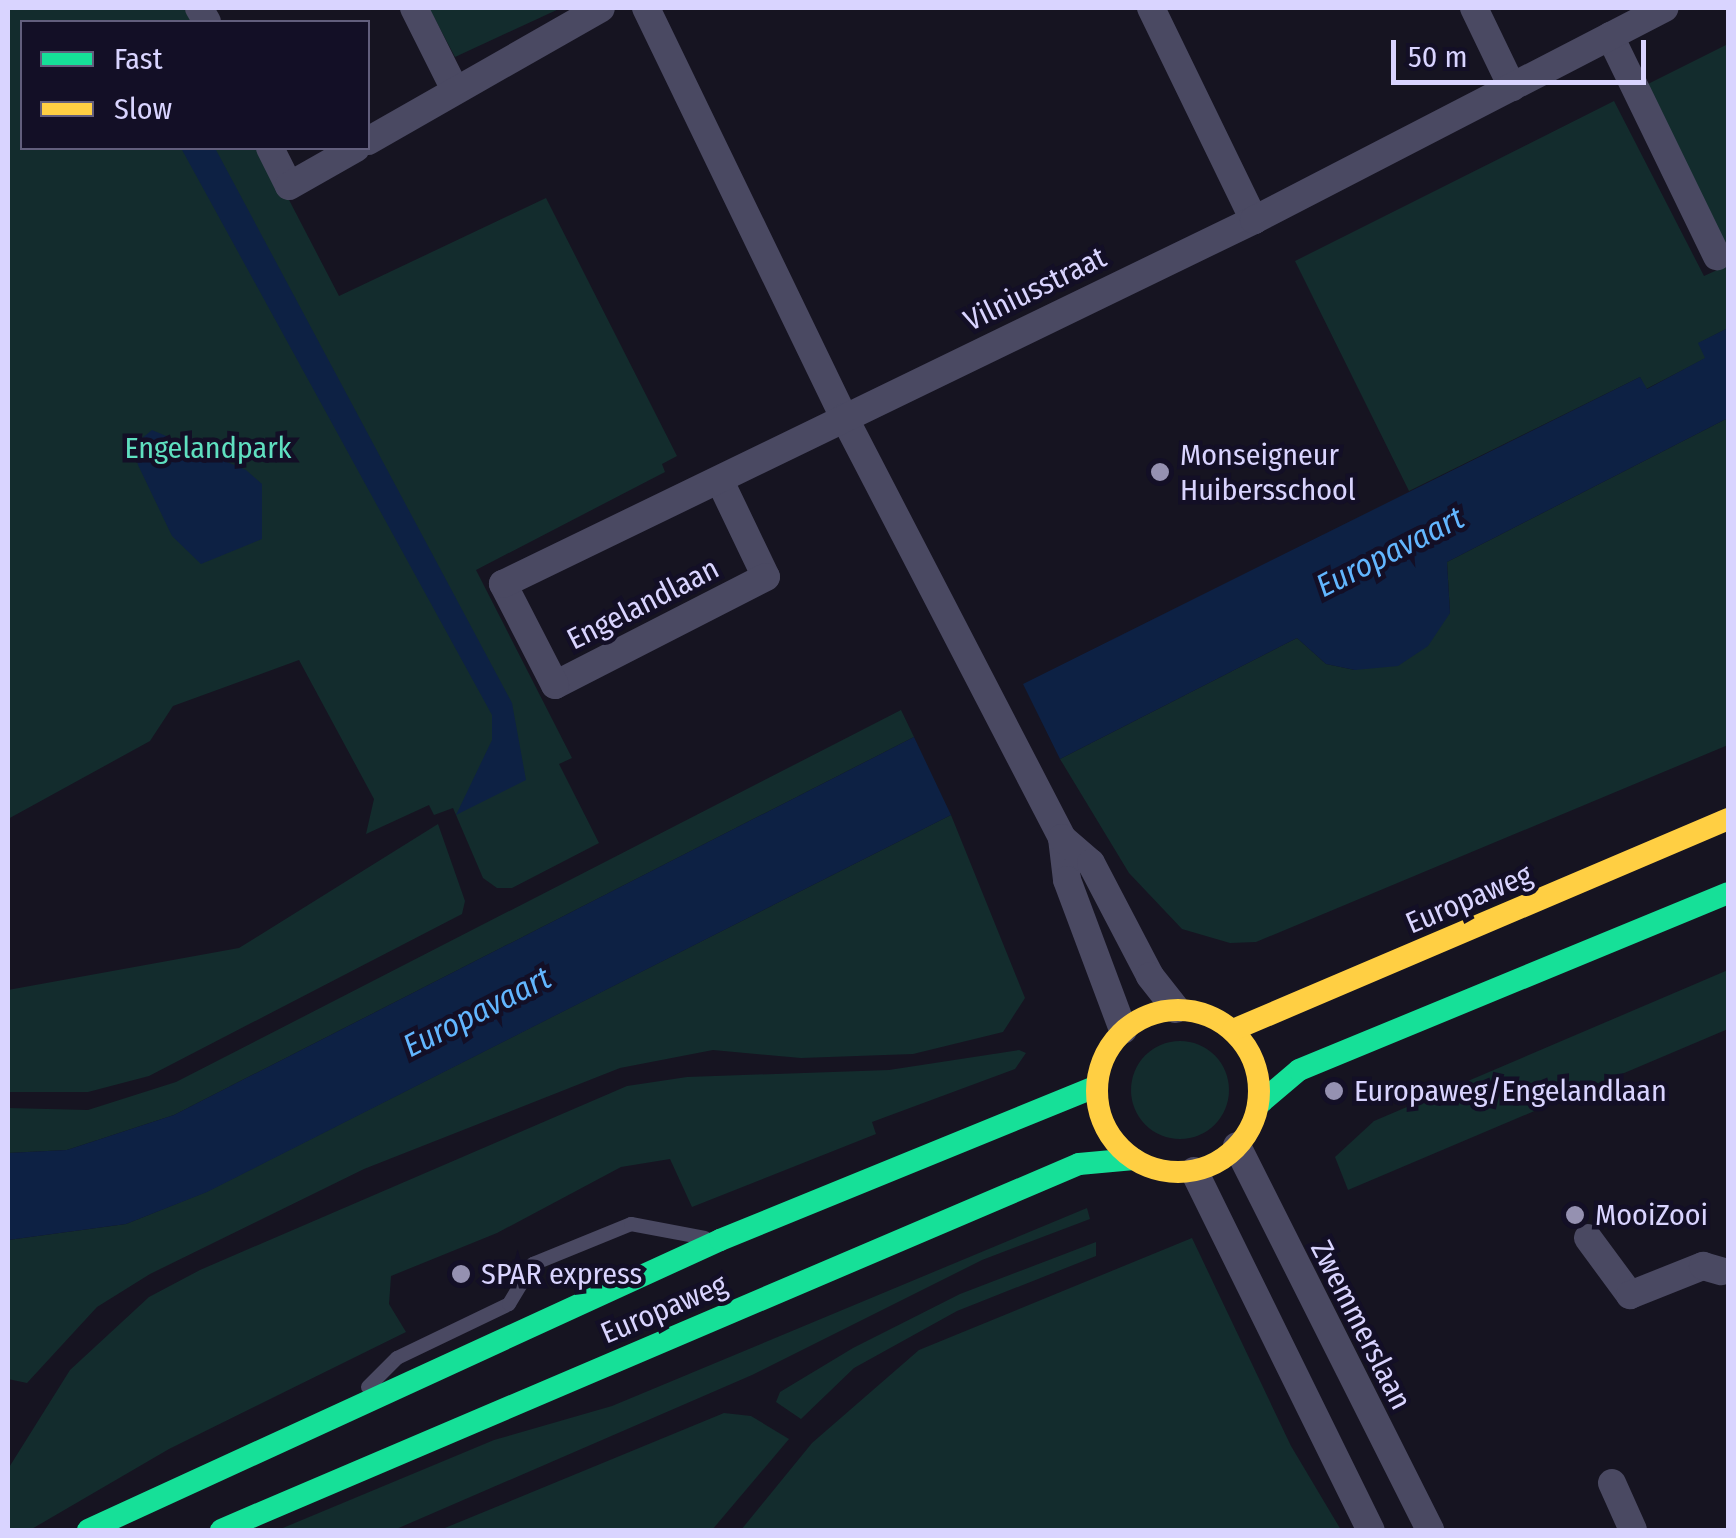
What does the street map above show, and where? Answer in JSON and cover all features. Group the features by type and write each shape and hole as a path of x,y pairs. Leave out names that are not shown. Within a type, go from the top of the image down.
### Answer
{"main road":[{"name":"Europaweg","path":"1232,1030 1728,820"},
{"path":"1258,1104 1254,1064 1232,1030 1216,1018 1176,1009 1148,1015 1123,1030 1104,1056 1097,1086 1106,1127 1134,1159 1153,1168 1194,1171 1238,1146 1258,1104 1300,1070 1728,893"},
{"name":"Europaweg","path":"88,1530 350,1406 720,1240 1097,1086"},
{"name":"Europaweg","path":"222,1530 1079,1164 1134,1159"}],"street":[{"path":"414,8 455,90"},
{"path":"370,139 601,8"},
{"path":"646,8 844,418 1062,838 1091,863 1150,976 1176,1009"},
{"path":"1151,8 1254,220"},
{"path":"1474,8 1512,87"},
{"name":"Vilniusstraat","path":"844,418 1254,220 1665,8"},
{"path":"1610,36 1717,256"},
{"path":"271,150 289,186 352,150"},
{"name":"Engelandlaan","path":"720,481 766,578 554,685 503,584 844,418"},
{"path":"1062,838 1066,880 1123,1030"},
{"name":"Zwemmerslaan","path":"1238,1146 1430,1530"},
{"path":"1194,1171 1371,1530"},
{"path":"1588,1238 1630,1295 1703,1266 1721,1270"},
{"path":"1612,1483 1633,1530"}],"lane":[{"name":"Europaweg","path":"350,1406 397,1358 509,1304 533,1264 630,1224 720,1240"}],"green space":[{"name":"Engelandpark","path":"8,8 190,8 197,20 20,20 20,150 263,150 339,296 546,198 677,456 662,464 665,472 476,570 572,758 559,764 599,843 512,888 497,888 483,878 453,808 434,815 429,805 366,834 374,799 299,660 173,706 150,741 8,819"},
{"path":"429,8 561,8 455,57"},
{"path":"1728,44 1728,250 1644,86"},
{"path":"1614,101 1704,276 1728,265 1728,328 1699,343 1706,358 1646,389 1640,377 1409,491 1295,261"},
{"path":"1728,418 1728,745 1256,942 1230,943 1182,929 1129,873 1060,759 1297,638 1326,664 1355,670 1450,613 1447,562"},
{"path":"901,710 914,737 174,1115 67,1150 8,1153 8,1108 88,1110 176,1082"},
{"path":"951,815 1025,998 1003,1032 913,1054 801,1058 713,1050 620,1068 364,1169 150,1274 97,1307 27,1383 8,1379 8,1240 126,1224 206,1192"},
{"path":"438,824 465,901 462,914 149,1076 88,1092 8,1092 8,990 239,948"},
{"path":"1728,970 1728,1029 1348,1190 1335,1157 1374,1121"},
{"path":"1180,1041 1199,1045 1214,1056 1225,1071 1229,1090 1225,1109 1214,1124 1199,1135 1180,1139 1161,1135 1146,1124 1135,1109 1131,1090 1135,1071 1146,1056 1161,1045"},
{"path":"1019,1050 1026,1053 1015,1069 872,1122 876,1134 692,1207 670,1159 621,1167 497,1233 391,1276 389,1304 406,1332 169,1449 30,1530 8,1530 8,1469 70,1370 149,1297 200,1270 627,1086 687,1077 889,1070"},
{"path":"1087,1208 1090,1219 982,1260 752,1375 394,1530 278,1530 494,1440 612,1406"},
{"path":"1192,1238 1291,1446 1341,1530 741,1530 812,1443 919,1350"},
{"path":"1096,1242 1096,1256 957,1311 854,1368 801,1419 776,1402 780,1392 853,1348 960,1294"},
{"path":"724,1413 751,1416 789,1439 712,1530 440,1530"}],"water":[{"path":"182,150 216,150 512,703 526,780 456,815 492,740 492,715"},
{"name":"Europavaart","path":"1728,328 1728,418 1447,562 1450,613 1428,646 1398,666 1355,670 1326,664 1297,638 1060,759 1023,684 1640,377 1647,389 1705,358 1698,343"},
{"path":"152,430 246,470 262,484 262,539 201,564 172,536 138,465 134,445"},
{"name":"Europavaart","path":"914,737 951,815 207,1192 126,1224 8,1240 8,1153 67,1150 174,1115"}],"traffic: fast":[{"path":"1259,1104 1299,1070 1728,893"},
{"path":"88,1530 720,1240 1097,1086"},
{"path":"221,1530 1079,1164 1134,1159"}],"traffic: slow":[{"path":"1233,1030 1728,819"},
{"path":"1178,1010 1209,1016 1235,1034 1253,1060 1259,1091 1253,1122 1235,1148 1209,1166 1178,1172 1147,1166 1121,1148 1103,1122 1097,1091 1103,1060 1121,1034 1147,1016 1178,1010"}],"place":[{"name":"Monseigneur Huibersschool","path":"1160,472"},
{"name":"Europaweg/Engelandlaan","path":"1334,1091"},
{"name":"MooiZooi","path":"1575,1215"},
{"name":"SPAR express","path":"461,1274"}]}
